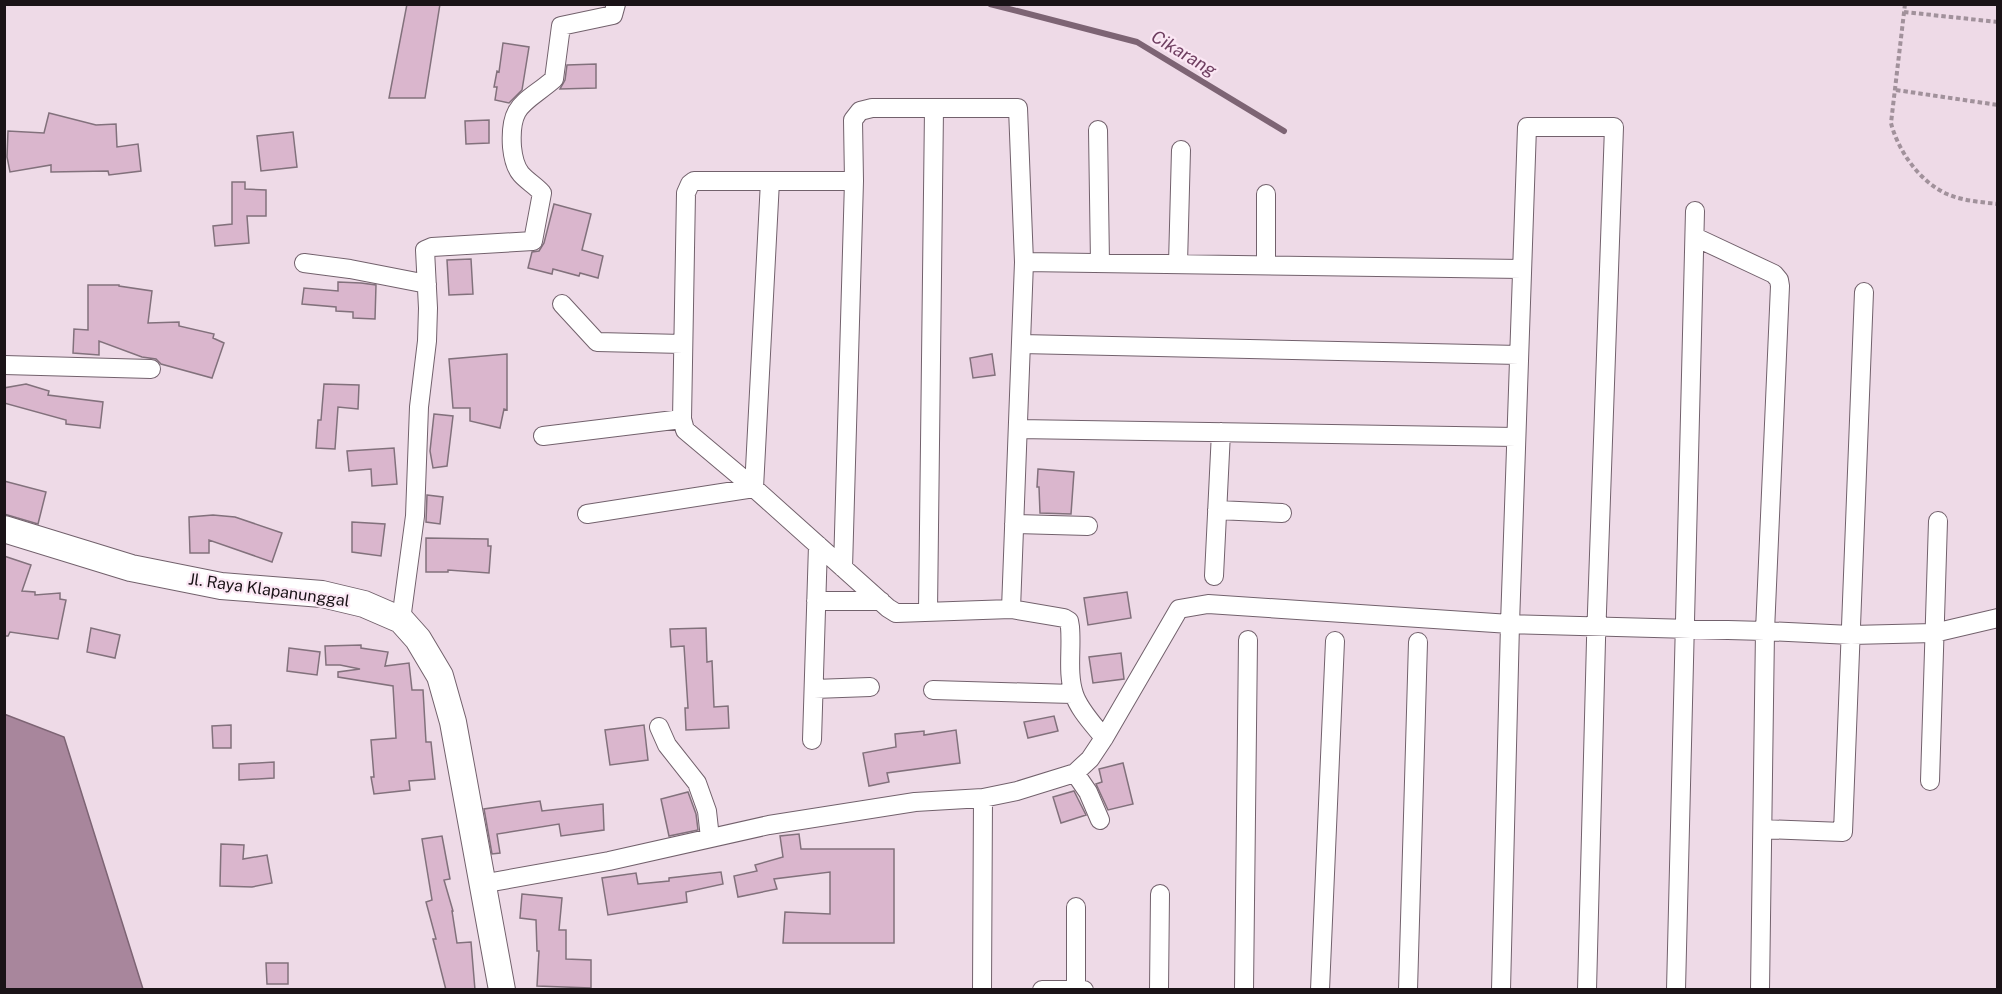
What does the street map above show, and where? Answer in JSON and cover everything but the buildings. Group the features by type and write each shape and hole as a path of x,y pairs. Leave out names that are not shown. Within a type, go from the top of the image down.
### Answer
{"street":[{"path":"401,620 416,506 419,407 428,330 424,251 428,248 532,241 542,194 521,174 513,157 512,133 516,112 524,102 554,80 561,26 613,15 616,4"},
{"path":"843,568 854,181 853,120 860,111 872,108 1018,108 1024,262 1011,609"},
{"path":"928,611 934,109"},
{"path":"1501,990 1510,624 1527,127 1614,127 1587,990"},
{"path":"1098,130 1100,263"},
{"path":"1178,264 1181,150"},
{"path":"854,181 694,181 688,188 682,419 685,430 896,613 1011,609 1057,615 1069,621 1073,694 1104,738"},
{"path":"754,488 770,181"},
{"path":"1266,194 1266,265"},
{"path":"1676,990 1695,211"},
{"path":"1695,237 1774,274 1779,280 1766,630 1760,990"},
{"path":"1024,262 1522,269"},
{"path":"304,263 350,269 427,284"},
{"path":"1763,829 1843,832 1864,292"},
{"path":"562,304 597,342 683,344"},
{"path":"1021,344 1519,355"},
{"path":"4,365 151,369"},
{"path":"543,436 682,419"},
{"path":"1018,429 1516,437"},
{"path":"1214,576 1221,432"},
{"path":"587,514 754,488"},
{"path":"1217,510 1282,513"},
{"path":"1930,781 1938,521"},
{"path":"1014,524 1088,526"},
{"name":"Jl. Raya Klapanunggal","path":"4,529 131,568 221,586 322,594 364,604 401,620 418,639 440,676 453,723 502,990"},
{"path":"812,740 818,545"},
{"path":"816,601 881,601"},
{"path":"481,884 609,861 769,825 915,802 983,798 1033,787 1074,773 1090,759 1104,738 1179,609 1192,605 1208,604 1510,624 1684,630 1766,630 1851,635 1934,633 1998,618"},
{"path":"1244,990 1248,640"},
{"path":"1320,990 1335,641"},
{"path":"1407,990 1418,642"},
{"path":"814,689 870,687"},
{"path":"933,690 1073,694"},
{"path":"659,727 667,745 697,783 707,811 710,838"},
{"path":"1074,773 1088,792 1100,820"},
{"path":"982,990 983,798"},
{"path":"1159,990 1160,894"},
{"path":"1076,907 1076,989"},
{"path":"1042,990 1084,990"}],"path":[{"path":"1905,4 1891,123 1895,140 1904,157 1931,183 1946,193 1963,199 1998,204"},
{"path":"1904,12 1998,22"},
{"path":"1896,90 1998,105"}],"shaded area":[{"path":"4,714 64,737 143,989 5,989"}],"waterway":[{"name":"Cikarang","path":"990,4 1137,42 1284,131"}]}
